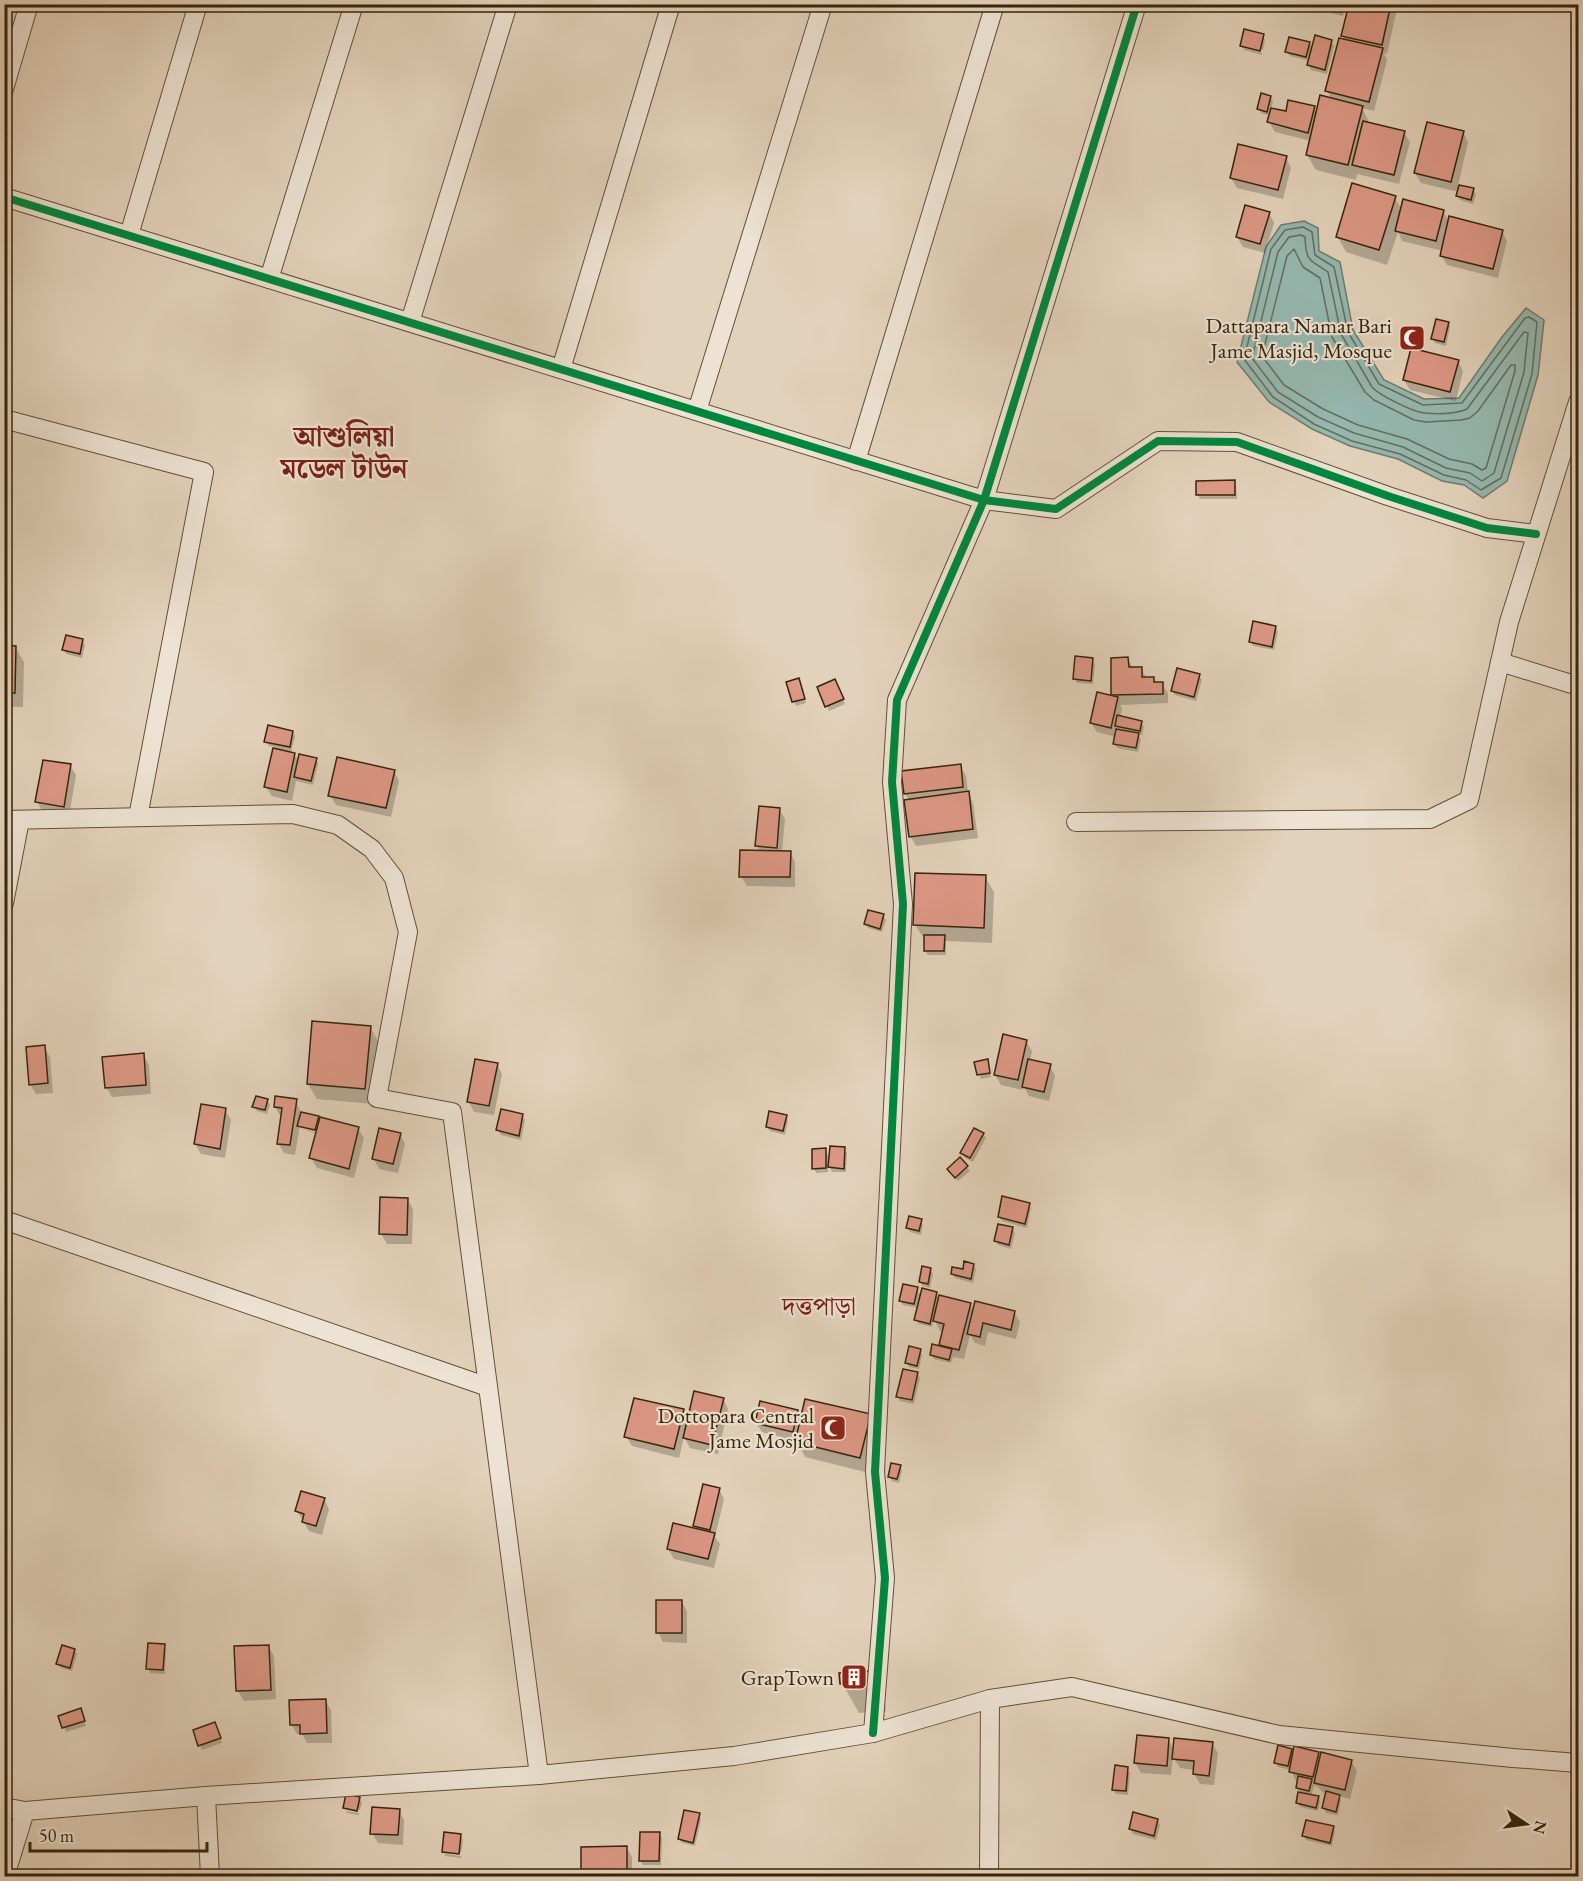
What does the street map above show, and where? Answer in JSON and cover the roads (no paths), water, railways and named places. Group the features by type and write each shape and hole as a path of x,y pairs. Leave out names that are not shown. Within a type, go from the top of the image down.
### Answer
{"street":[{"path":"4,89 29,4"},
{"path":"129,235 198,4"},
{"path":"269,279 354,4"},
{"path":"410,322 508,4"},
{"path":"561,369 671,4"},
{"path":"698,411 823,4"},
{"path":"856,460 994,4"},
{"path":"873,1733 885,1578 875,1472 903,903 892,782 897,700 984,500 1137,4"},
{"path":"4,197 984,500 1056,509 1158,441 1237,442 1388,496 1487,528 1536,534"},
{"path":"1076,822 1430,819 1469,800 1509,622 1578,402"},
{"path":"4,419 204,472 138,817"},
{"path":"1500,662 1578,686"},
{"path":"4,903 12,820 293,814 338,825 372,849 394,879 408,932 377,1098 452,1112 539,1775"},
{"path":"4,1220 488,1387"},
{"path":"4,1807 25,1811 206,1796 539,1775 734,1756 873,1733 990,1699 1072,1687 1279,1735 1578,1763"},
{"path":"989,1876 990,1699"},
{"path":"206,1796 210,1876"},
{"path":"5,1876 25,1811"}],"water":[{"path":"1304,221 1318,228 1319,251 1340,262 1353,330 1384,380 1424,399 1459,398 1502,337 1526,308 1544,320 1538,375 1507,481 1483,498 1464,485 1442,481 1398,459 1350,446 1312,429 1269,402 1237,362 1266,247 1281,225"}],"place":[{"name":"Dattapara Namar Bari Jame Masjid, Mosque","path":"1412,338"},
{"name":"Dottopara Central Jame Mosjid","path":"833,1428"},
{"name":"GrapTown","path":"854,1677"}],"district":[{"name":"আশুলিয়া মডেল টাউন","path":"344,452"},
{"name":"দত্তপাড়া","path":"819,1306"}]}
